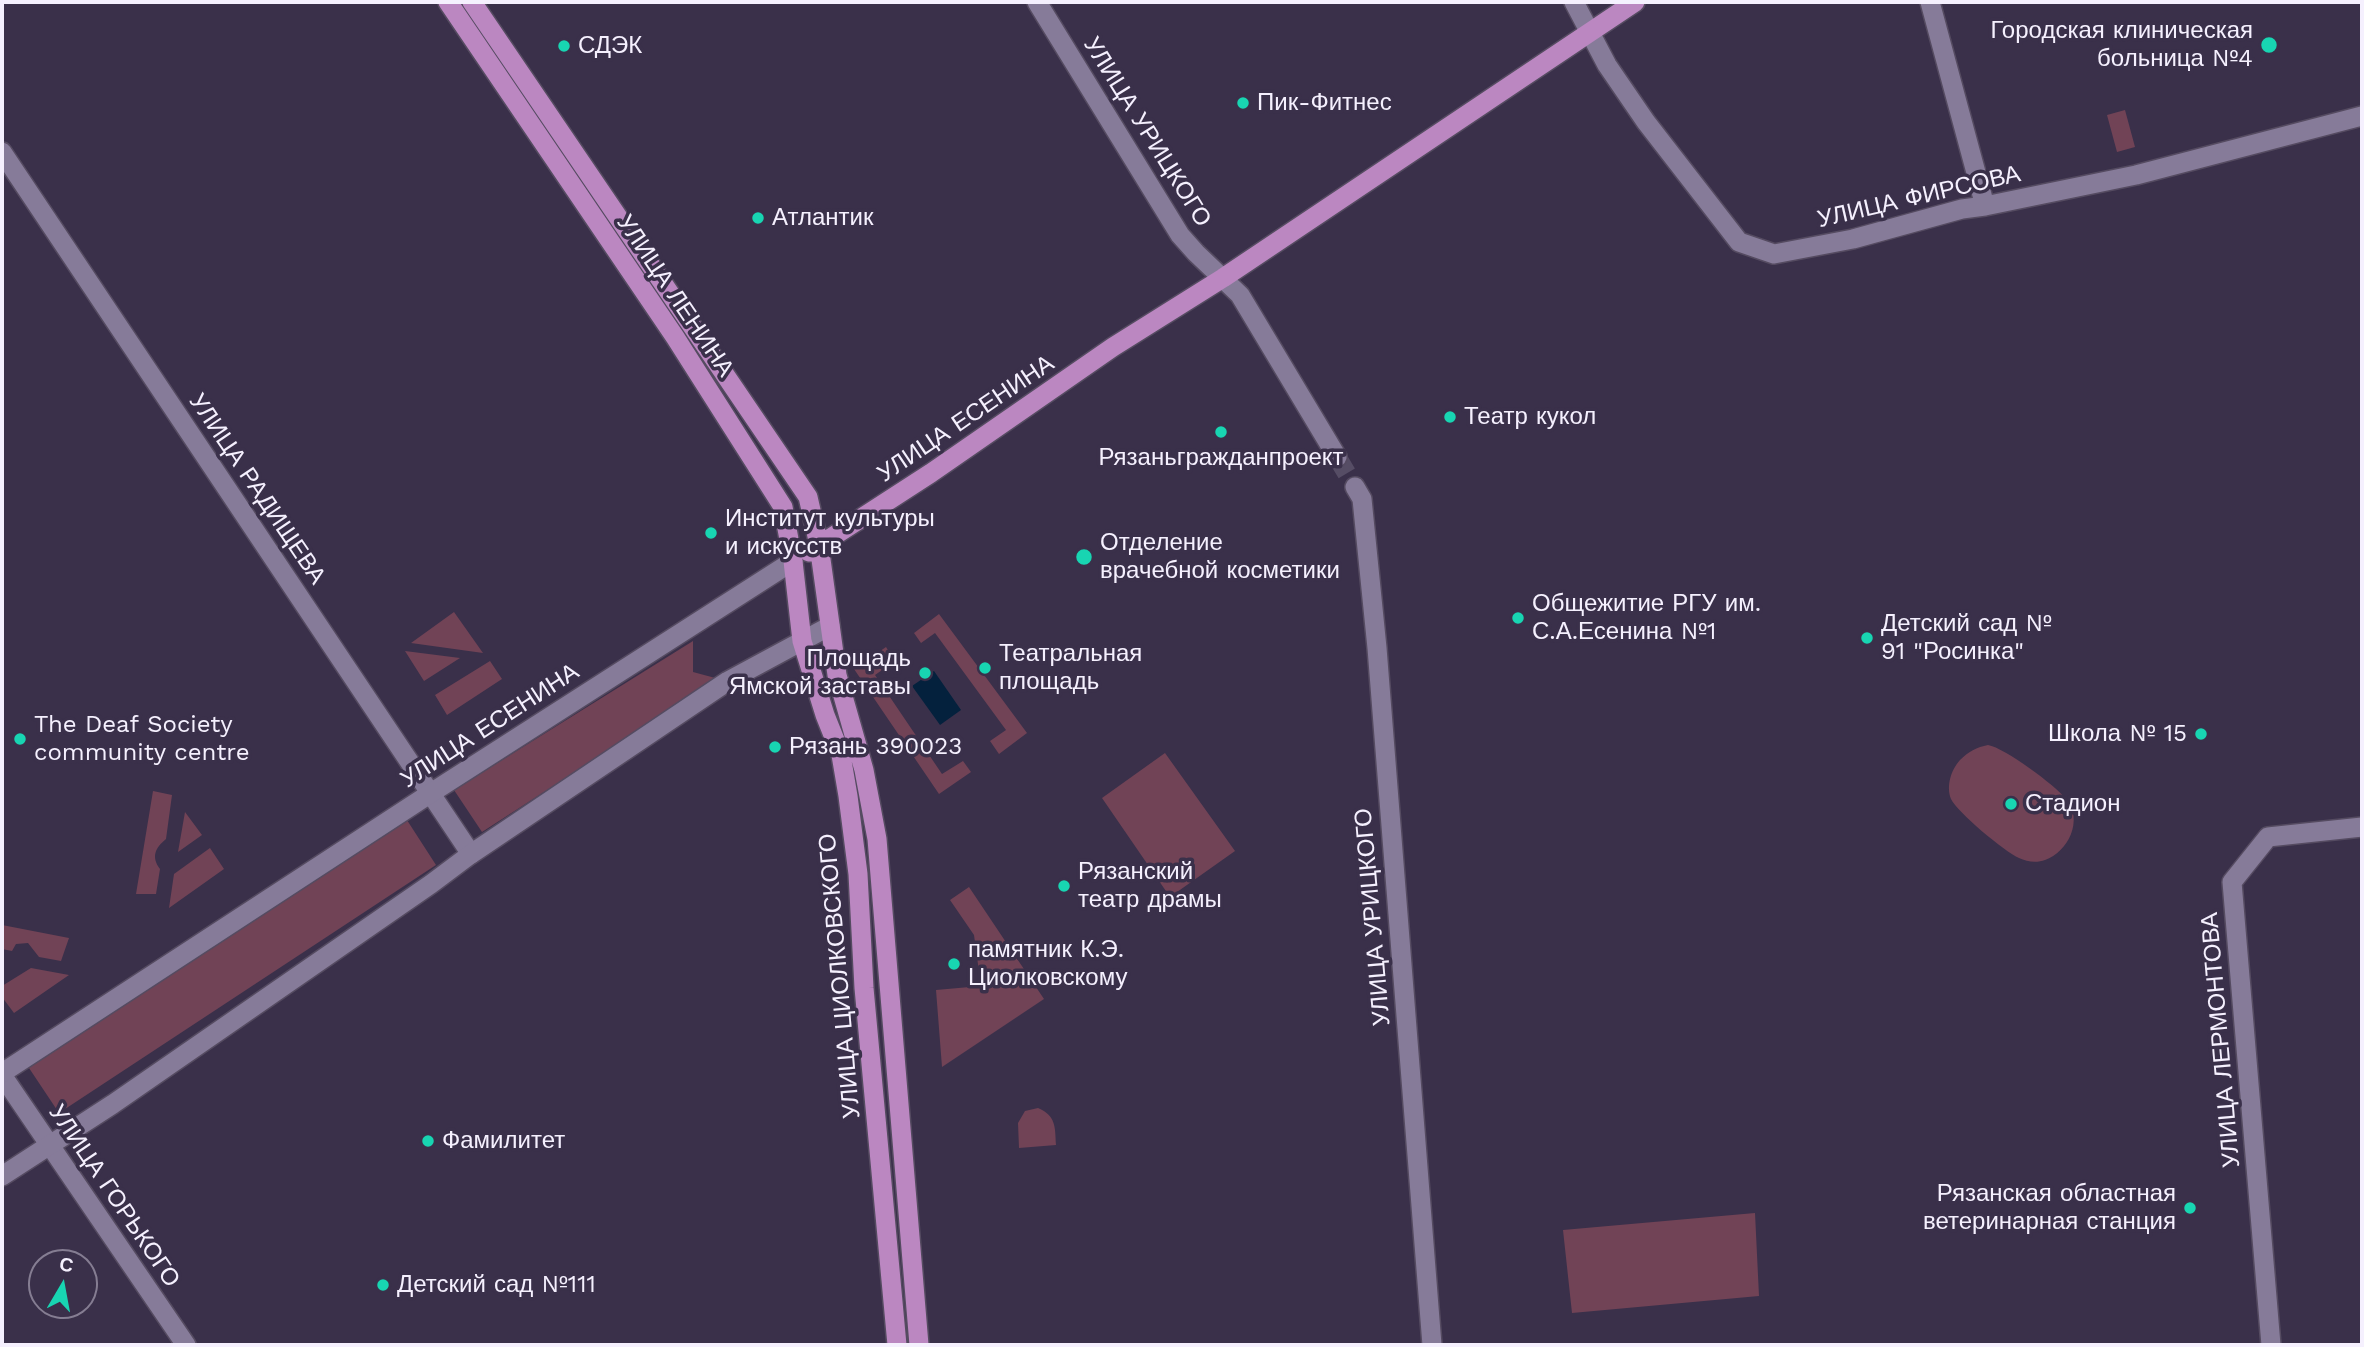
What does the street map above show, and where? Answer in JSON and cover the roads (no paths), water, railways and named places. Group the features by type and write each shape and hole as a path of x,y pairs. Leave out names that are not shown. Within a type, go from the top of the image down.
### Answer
{"main road":[{"name":"УЛИЦА ЛЕНИНА","path":"448,2 675,337 783,507 793,561 802,641"},
{"name":"УЛИЦА ЛЕНИНА","path":"472,2 808,497 819,545"},
{"name":"УЛИЦА ЕСЕНИНА","path":"793,561 931,473 1113,347 1223,278 1635,2"},
{"name":"УЛИЦА ЦИОЛКОВСКОГО","path":"819,545 837,675 864,770 877,839 919,1345"},
{"name":"УЛИЦА ЦИОЛКОВСКОГО","path":"802,641 825,715 841,755 848,796 858,874 864,988 897,1345"}],"street":[{"name":"УЛИЦА УРИЦКОГО","path":"1037,2 1181,235 1240,295 1337,457"},
{"name":"УЛИЦА ФИРСОВА","path":"1574,2 1607,65 1646,122 1739,242 1774,254 1853,239 1962,209 2136,175 2362,116"},
{"path":"1930,2 1986,206"},
{"name":"УЛИЦА РАДИЩЕВА","path":"2,152 471,854"},
{"name":"УЛИЦА УРИЦКОГО","path":"1355,487 1362,499 1377,649 1432,1345"},
{"name":"УЛИЦА ЕСЕНИНА","path":"2,1074 431,793 793,561"},
{"path":"2,1176 124,1097 471,854 728,681 830,626"},
{"name":"УЛИЦА ЛЕРМОНТОВА","path":"2271,1345 2232,882 2268,836 2362,827"},
{"name":"УЛИЦА ГОРЬКОГО","path":"2,1074 186,1345"}],"water":[{"path":"934,671 961,710 940,725 912,686"}],"tunnel":[{"path":"1337,457 1355,487"}],"place":[{"name":"Городская клиническая больница №4","path":"2269,45"},
{"name":"СДЭК","path":"564,46"},
{"name":"Пик-Фитнес","path":"1243,103"},
{"name":"Атлантик","path":"758,218"},
{"name":"Театр кукол","path":"1450,417"},
{"name":"Рязаньгражданпроект","path":"1221,432"},
{"name":"Институт культуры и искусств","path":"711,533"},
{"name":"Отделение врачебной косметики","path":"1084,557"},
{"name":"Общежитие РГУ им. С.А.Есенина №1","path":"1518,618"},
{"name":"Детский сад № 91 \"Росинка\"","path":"1867,638"},
{"name":"Театральная площадь","path":"985,668"},
{"name":"Площадь Ямской заставы","path":"925,673"},
{"name":"Школа № 15","path":"2201,734"},
{"name":"The Deaf Society community centre","path":"20,739"},
{"name":"Рязань 390023","path":"775,747"},
{"name":"Стадион","path":"2011,804"},
{"name":"Рязанский театр драмы","path":"1064,886"},
{"name":"памятник К.Э. Циолковскому","path":"954,964"},
{"name":"Фамилитет","path":"428,1141"},
{"name":"Рязанская областная ветеринарная станция","path":"2190,1208"},
{"name":"Детский сад №111","path":"383,1285"}]}
